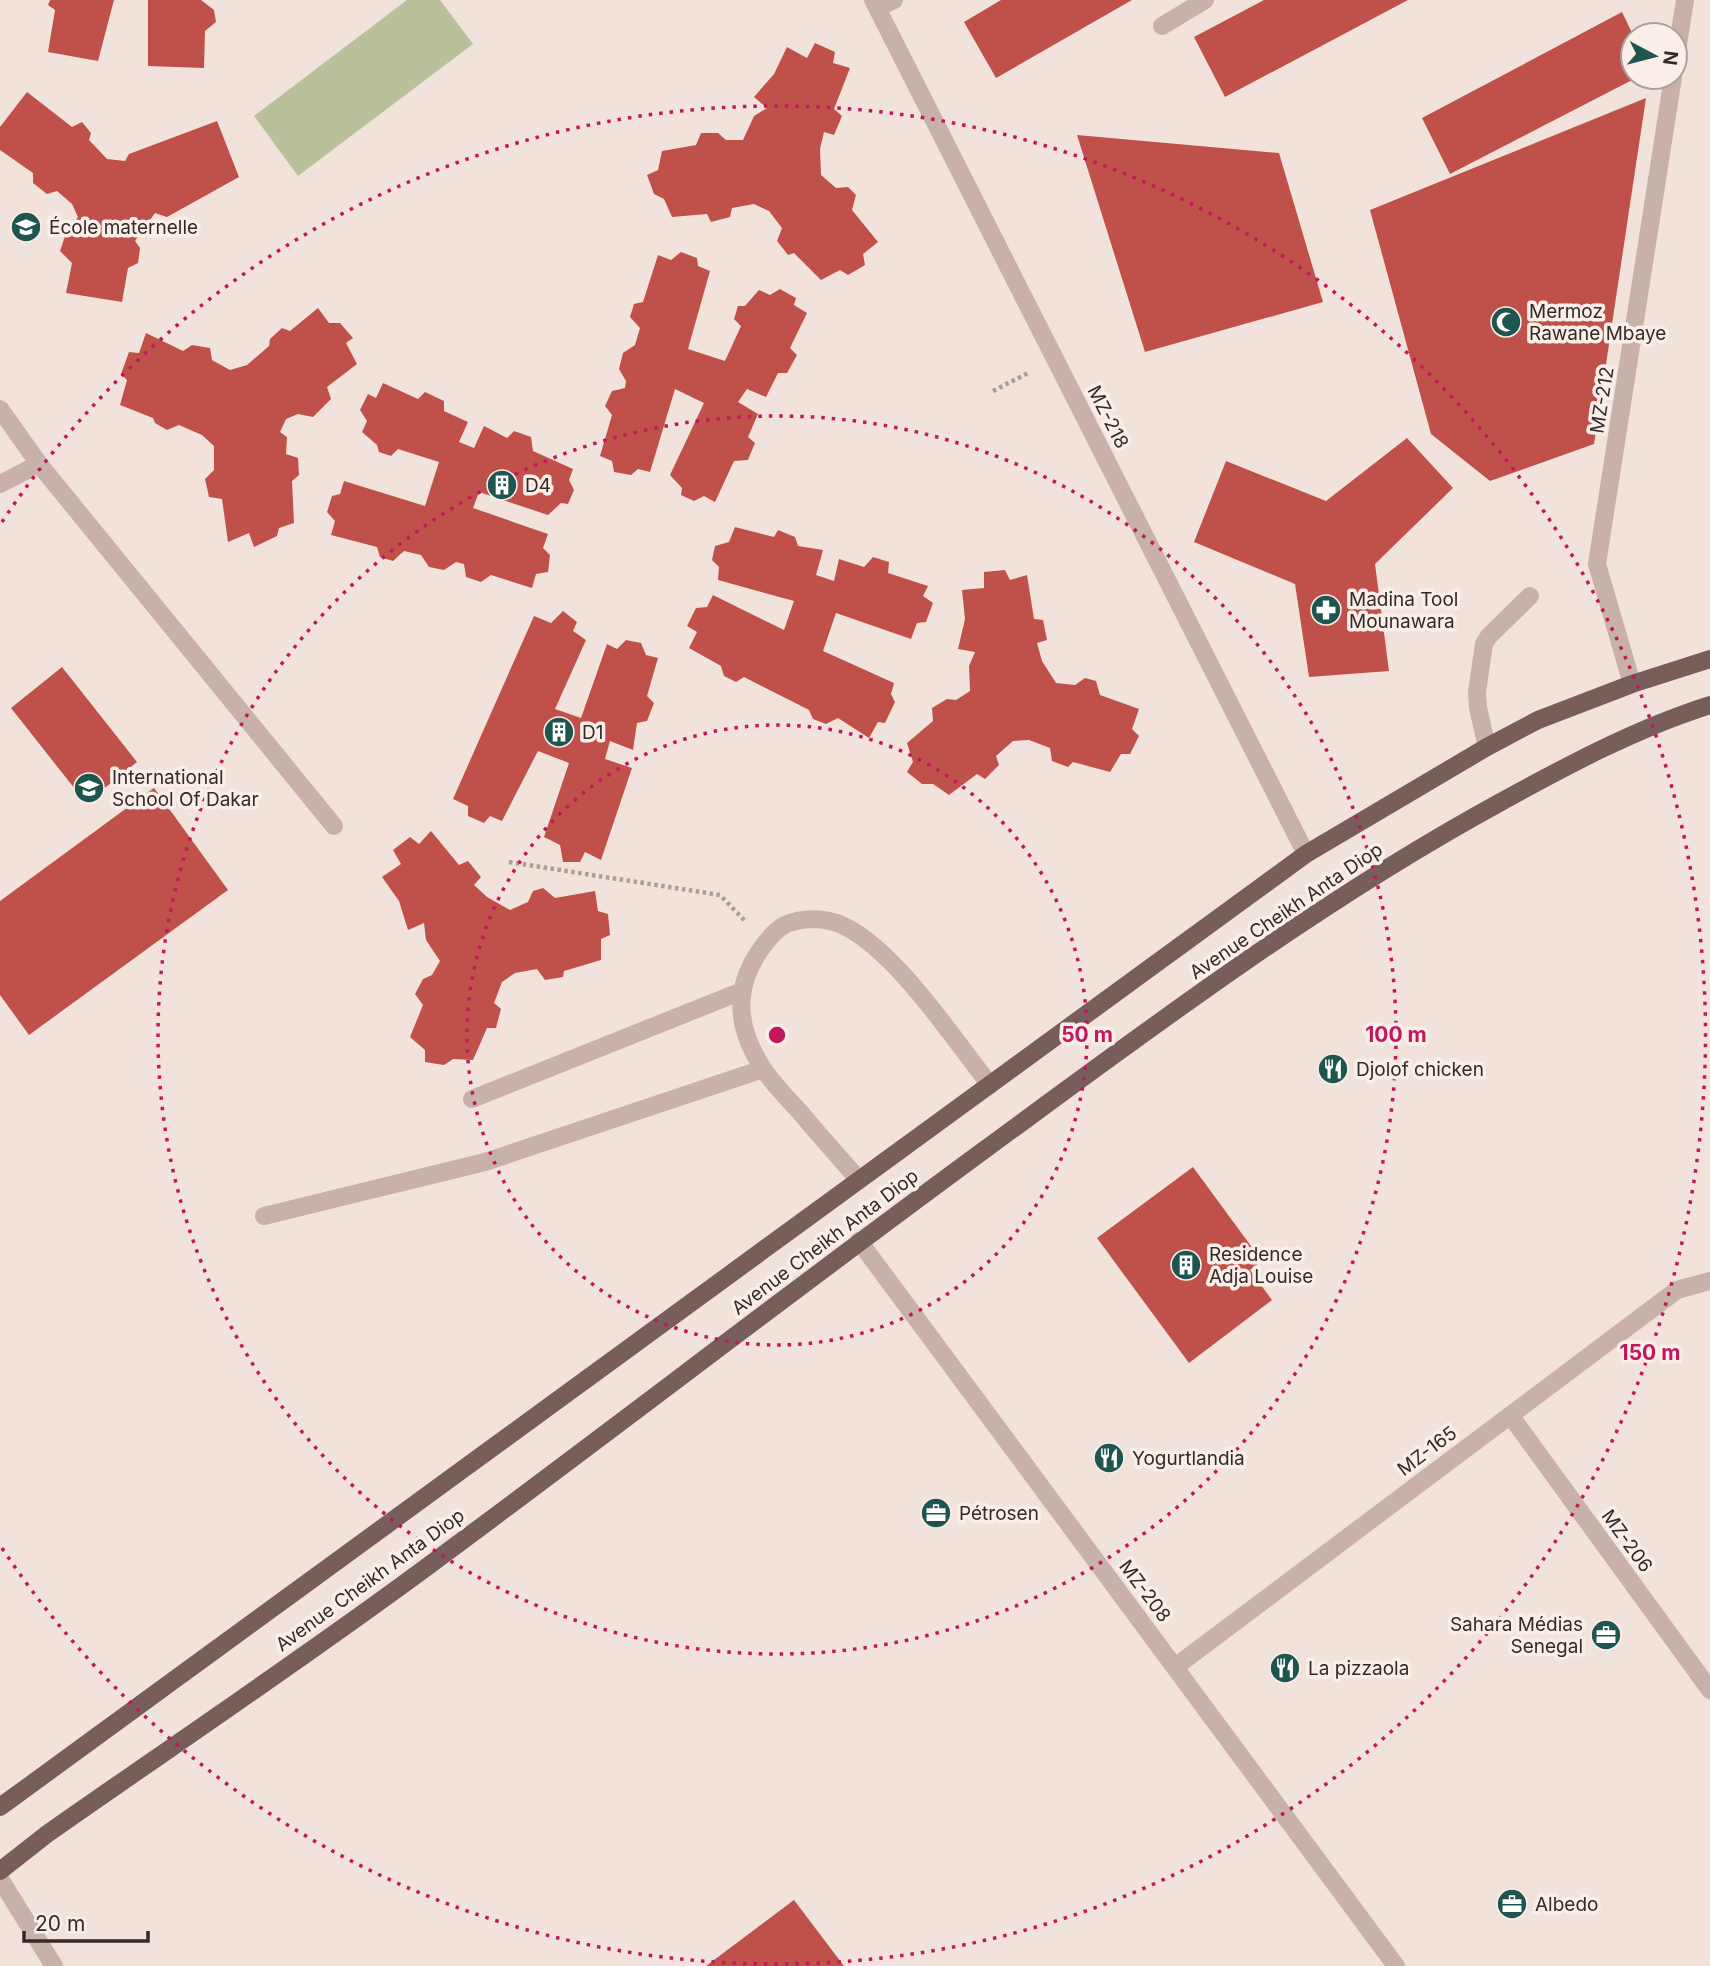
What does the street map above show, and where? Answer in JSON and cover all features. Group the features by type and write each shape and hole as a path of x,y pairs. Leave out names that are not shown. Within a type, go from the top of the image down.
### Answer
{"main road":[{"name":"Avenue Cheikh Anta Diop","path":"0,1807 1306,854 1487,747 1538,720 1632,684 1710,659"},
{"name":"Avenue Cheikh Anta Diop","path":"0,1871 47,1834 417,1575 859,1241 1147,1030 1296,926 1377,873 1530,786 1626,738 1710,705"}],"street":[{"path":"875,4 894,0"},
{"path":"1162,26 1205,0"},
{"path":"1682,21 1685,0"},
{"name":"MZ-218","path":"875,4 1306,854"},
{"name":"MZ-212","path":"1632,684 1597,564 1671,91"},
{"path":"0,409 39,464 334,825"},
{"path":"0,484 39,464"},
{"path":"1487,747 1478,708 1484,644 1530,596"},
{"path":"859,1180 762,1069 744,1033 742,990 754,956 778,929 807,918 842,924 873,943 903,975 990,1085"},
{"path":"472,1099 742,990"},
{"path":"264,1216 485,1162 762,1069"},
{"name":"MZ-208","path":"859,1241 1396,1966"},
{"name":"MZ-165","path":"1175,1667 1677,1290 1710,1281"},
{"name":"MZ-206","path":"1510,1415 1710,1690"},
{"path":"0,1879 54,1966"}],"path":[{"path":"993,391 1055,359"},
{"path":"509,862 720,895 766,942"}],"green space":[{"path":"407,0 440,0 473,44 298,176 254,116"}],"building":[{"path":"50,0 114,0 98,61 48,52 55,10 48,5"},
{"path":"148,0 201,0 214,10 216,22 205,31 204,68 148,66"},
{"path":"1001,0 1132,0 996,78 964,22"},
{"path":"1264,0 1408,0 1225,97 1194,37"},
{"path":"1622,12 1626,21 1619,21 1619,87 1450,174 1422,118"},
{"path":"815,43 835,52 833,63 850,68 834,109 842,116 834,135 824,132 820,149 821,175 836,188 848,187 856,195 852,210 878,242 863,254 865,265 848,275 840,270 821,280 794,253 788,255 777,241 782,228 769,211 754,204 732,208 730,217 711,222 707,214 672,217 664,199 654,194 647,175 658,170 662,151 696,145 701,133 718,133 726,140 743,140 754,116 767,108 754,97 774,74 787,47 807,58"},
{"path":"27,92 72,127 82,122 91,133 89,140 107,159 125,161 129,154 217,121 239,177 167,217 155,213 135,241 140,248 138,263 128,268 122,302 66,293 72,263 60,251 66,233 78,217 72,204 57,191 47,194 33,183 33,173 0,150 0,127"},
{"name":"Mermoz Rawane Mbaye","path":"1646,98 1594,444 1490,481 1431,434 1370,210"},
{"path":"1077,135 1279,153 1323,302 1145,352"},
{"path":"681,252 697,258 698,266 710,271 688,349 725,361 741,326 734,319 738,306 745,306 759,290 770,295 780,289 796,298 794,305 807,313 790,348 797,355 787,373 778,373 766,397 747,389 738,402 758,414 748,437 755,443 748,460 734,461 715,502 704,496 694,501 681,495 682,488 670,475 704,403 675,389 650,472 638,469 631,475 614,472 612,461 600,456 612,415 605,406 612,391 625,388 626,381 619,369 623,353 635,345 640,328 630,317 634,304 643,302 658,255 671,260"},
{"path":"318,308 329,323 340,323 353,338 346,343 357,364 327,387 331,399 313,417 298,414 286,419 280,432 287,437 286,454 298,458 299,475 292,481 294,523 279,528 277,536 254,547 249,533 228,542 222,499 209,497 205,479 214,470 214,446 202,435 179,425 167,430 155,423 153,418 120,405 127,380 121,374 129,352 139,353 146,333 183,351 192,345 210,348 212,360 230,370 247,365 269,346 270,339 282,328 290,331"},
{"name":"D4","path":"383,383 418,399 425,392 444,401 444,411 468,422 459,442 474,448 484,426 507,438 514,431 531,437 533,451 573,469 569,480 574,490 568,504 561,503 548,515 479,492 473,508 548,534 543,548 550,555 548,572 536,574 532,588 491,575 481,582 466,577 464,564 456,562 444,570 429,567 421,555 404,551 393,561 380,557 377,547 331,535 335,521 327,512 332,496 340,494 344,481 425,506 439,462 398,449 391,456 379,452 377,445 362,432 367,421 360,410 368,394 376,398"},
{"path":"1407,438 1453,488 1375,564 1389,671 1309,677 1295,584 1194,542 1226,461 1326,501"},
{"path":"735,527 774,537 778,530 795,537 798,546 823,550 816,575 834,581 839,559 864,567 873,557 889,562 888,573 928,586 923,596 933,603 926,622 917,623 911,639 836,613 823,651 894,683 891,694 895,702 885,723 878,722 869,738 838,718 826,724 813,719 809,710 744,677 736,682 724,676 721,666 689,648 697,632 687,626 696,608 707,607 713,595 784,630 794,601 718,580 719,567 712,560 715,546 729,542"},
{"path":"1005,570 1010,580 1027,575 1034,619 1043,620 1047,640 1037,643 1042,661 1056,683 1075,685 1085,678 1096,681 1100,695 1139,709 1132,729 1139,736 1130,754 1121,754 1110,772 1073,762 1068,767 1052,761 1050,748 1029,740 1013,741 996,756 999,765 985,779 977,774 949,795 933,784 922,784 907,772 913,762 907,743 933,721 932,708 947,699 956,700 970,691 969,666 975,652 958,649 965,619 962,590 984,588 984,572"},
{"name":"D1","path":"563,611 577,622 573,631 586,640 555,709 581,718 607,644 617,649 626,640 641,643 646,655 658,658 647,696 654,703 647,721 637,723 633,750 610,741 605,759 632,768 601,860 585,852 580,862 563,862 560,845 544,837 569,763 538,751 502,821 490,816 484,823 468,816 468,806 453,799 534,616 551,623"},
{"path":"62,667 137,762 86,803 11,708"},
{"path":"154,788 228,890 29,1035 0,995 0,901"},
{"path":"431,831 459,865 468,861 481,877 474,885 487,897 510,910 528,902 533,891 543,888 555,898 595,891 598,911 608,914 610,935 601,939 601,960 564,971 563,977 545,980 537,969 515,973 502,982 494,1003 501,1009 496,1028 487,1028 473,1060 453,1059 444,1065 425,1062 425,1050 410,1037 423,1005 415,994 423,979 432,975 440,961 426,940 424,923 408,930 399,901 382,877 401,864 393,850 410,837 419,844"},
{"name":"Residence Adja Louise","path":"1193,1167 1262,1261 1250,1270 1272,1300 1189,1363 1097,1238"},
{"path":"794,1900 844,1966 706,1966"}],"place":[{"name":"École maternelle","path":"26,227"},
{"name":"Mermoz Rawane Mbaye","path":"1506,322"},
{"name":"D4","path":"502,485"},
{"name":"Madina Tool Mounawara","path":"1326,610"},
{"name":"D1","path":"559,732"},
{"name":"International School Of Dakar","path":"89,788"},
{"name":"Djolof chicken","path":"1333,1069"},
{"name":"Residence Adja Louise","path":"1186,1265"},
{"name":"Yogurtlandia","path":"1109,1458"},
{"name":"Pétrosen","path":"936,1513"},
{"name":"Sahara Médias Senegal","path":"1606,1635"},
{"name":"La pizzaola","path":"1285,1668"},
{"name":"Albedo","path":"1512,1904"}]}
